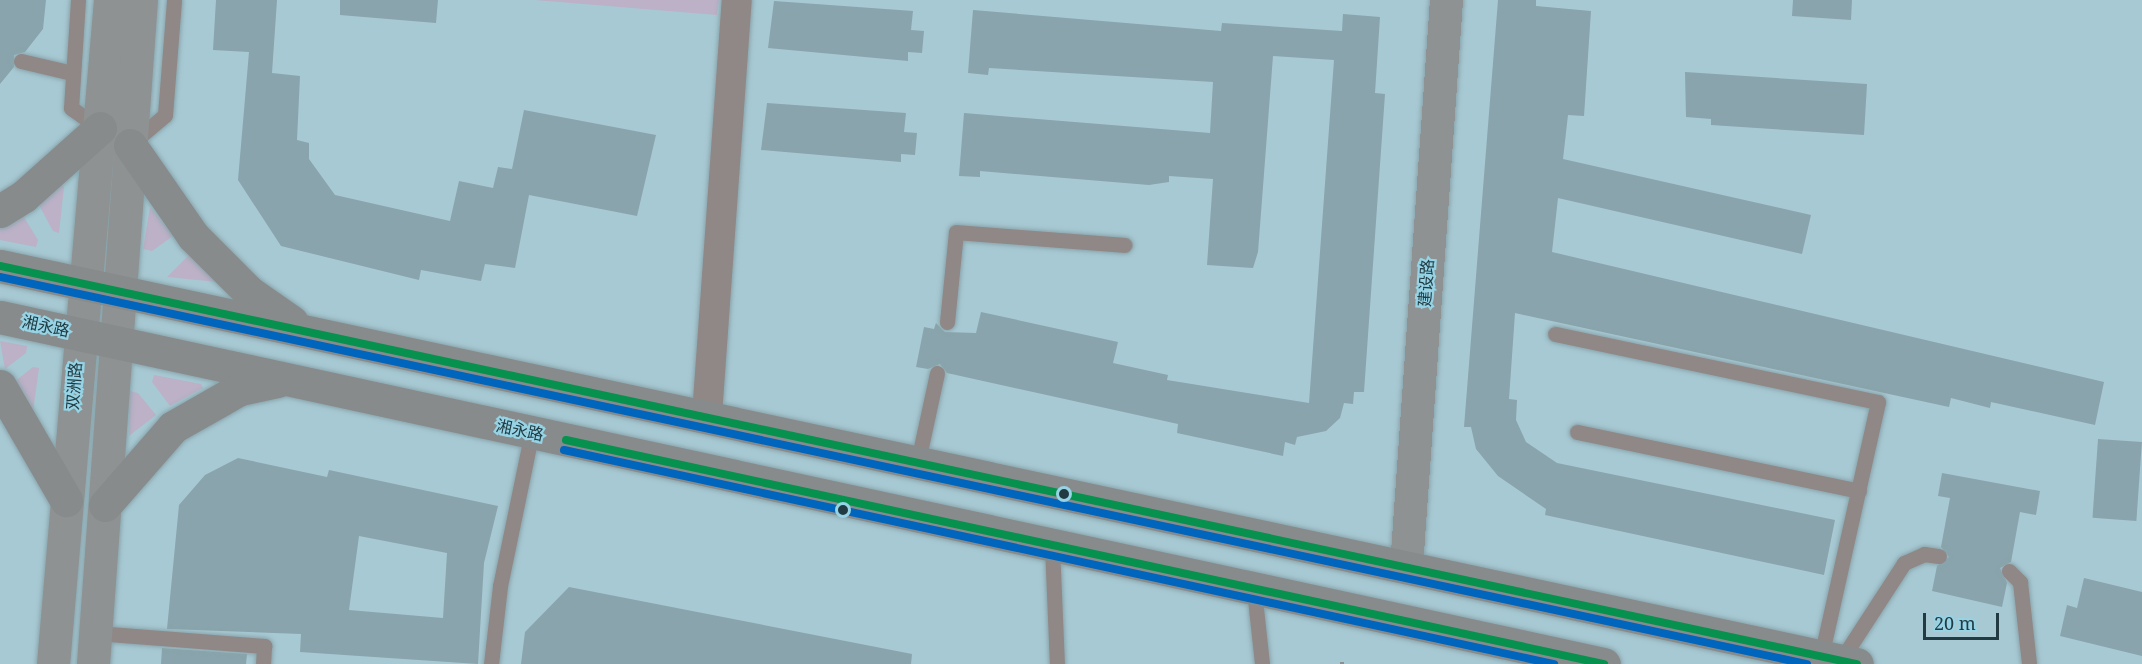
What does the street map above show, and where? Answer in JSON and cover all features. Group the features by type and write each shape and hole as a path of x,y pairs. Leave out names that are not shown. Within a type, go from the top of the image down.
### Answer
{"main road":[{"name":"双洲路","path":"54,656 78,333 100,128 110,0"},
{"path":"54,656 94,650 141,0"},
{"name":"建设路","path":"1406,566 1446,0"},
{"path":"0,211 24,196 100,128"},
{"path":"130,145 193,236 249,292 301,328"},
{"path":"0,266 301,328 1840,660"},
{"name":"湘永路","path":"0,317 1604,664"},
{"path":"355,393 365,342"},
{"path":"105,505 151,447 201,407 240,389 288,379"},
{"path":"0,386 66,500"}],"street":[{"path":"707,415 737,0"}],"lane":[{"path":"78,0 71,108 100,128"},
{"path":"130,145 165,115 174,0"},
{"path":"21,61 72,74"},
{"path":"947,322 956,232 1124,245"},
{"path":"1555,334 1878,402 1858,491 1840,660"},
{"path":"918,461 937,373"},
{"path":"491,664 500,586 532,432"},
{"path":"1577,432 1858,491"},
{"path":"1052,546 1056,664"},
{"path":"1840,660 1904,563 1924,554 1939,556"},
{"path":"2009,572 2021,588 2029,664"},
{"path":"1254,590 1262,664"},
{"path":"94,650 264,646 262,664"}],"shaded area":[{"path":"535,0 719,0 717,15"},
{"path":"60,183 64,187 59,233 53,231 39,205"},
{"path":"150,207 173,236 152,251 143,249"},
{"path":"22,214 38,240 36,247 0,240 0,226"},
{"path":"189,255 215,276 217,282 167,277"},
{"path":"0,341 27,346 26,353 5,369"},
{"path":"33,367 39,368 33,411 14,382"},
{"path":"154,375 201,384 203,388 170,406 152,382"},
{"path":"129,391 138,393 156,415 129,436"}],"building":[{"path":"0,0 46,0 43,29 25,52 14,55 14,67 0,84"},
{"path":"216,0 277,0 272,73 300,76 297,140 309,143 309,159 335,195 450,221 459,181 493,188 498,167 512,169 524,110 656,135 637,216 529,195 515,268 485,264 481,281 421,270 419,280 281,246 238,180 249,52 213,50"},
{"path":"340,0 438,0 436,23 340,15"},
{"path":"1498,0 1536,0 1536,6 1591,11 1584,116 1568,115 1563,159 1811,215 1802,254 1558,198 1552,252 2104,382 2095,425 1991,402 1990,408 1951,398 1949,407 1515,313 1509,399 1517,400 1516,420 1526,442 1557,463 1835,520 1824,575 1545,515 1546,509 1498,476 1476,449 1471,427 1464,427"},
{"path":"1793,0 1852,0 1851,20 1792,16"},
{"path":"774,1 913,11 911,30 924,31 922,53 908,52 908,61 768,48"},
{"path":"973,10 1221,31 1222,23 1342,31 1343,14 1380,17 1375,93 1385,94 1364,392 1354,392 1353,404 1344,403 1340,418 1326,431 1297,437 1295,445 1285,442 1283,456 1177,433 1178,424 947,373 940,364 928,369 916,367 924,327 934,329 936,323 945,332 976,333 981,312 1118,342 1113,363 1168,375 1167,380 1309,403 1334,60 1273,56 1258,252 1253,268 1207,265 1213,179 1169,176 1169,182 1149,185 980,171 980,177 959,176 964,113 1210,133 1213,82 989,68 988,75 968,73"},
{"path":"1685,72 1867,84 1864,135 1711,125 1711,119 1686,117"},
{"path":"767,103 906,113 904,132 917,133 915,155 901,154 901,162 761,150"},
{"path":"2098,439 2142,442 2136,521 2092,518"},
{"path":"238,458 327,477 329,470 498,506 484,563 478,664 300,652 301,634 167,629 179,505 205,475","holes":["359,536 447,553 443,618 349,610"]},
{"path":"1942,473 2040,491 2036,515 2020,512 2011,562 2000,568 2007,583 2002,607 1932,591 1937,566 1949,557 1941,547 1950,498 1938,496"},
{"path":"2084,578 2142,592 2142,656 2060,636 2067,605 2077,608"},
{"path":"569,587 912,654 911,664 521,664 525,632"},
{"path":"162,648 247,654 246,664 161,664"}],"transit line":[{"path":"0,266 1857,664"},
{"path":"0,277 1807,664"},
{"path":"566,440 1604,664"},
{"path":"564,450 1554,664"}]}
